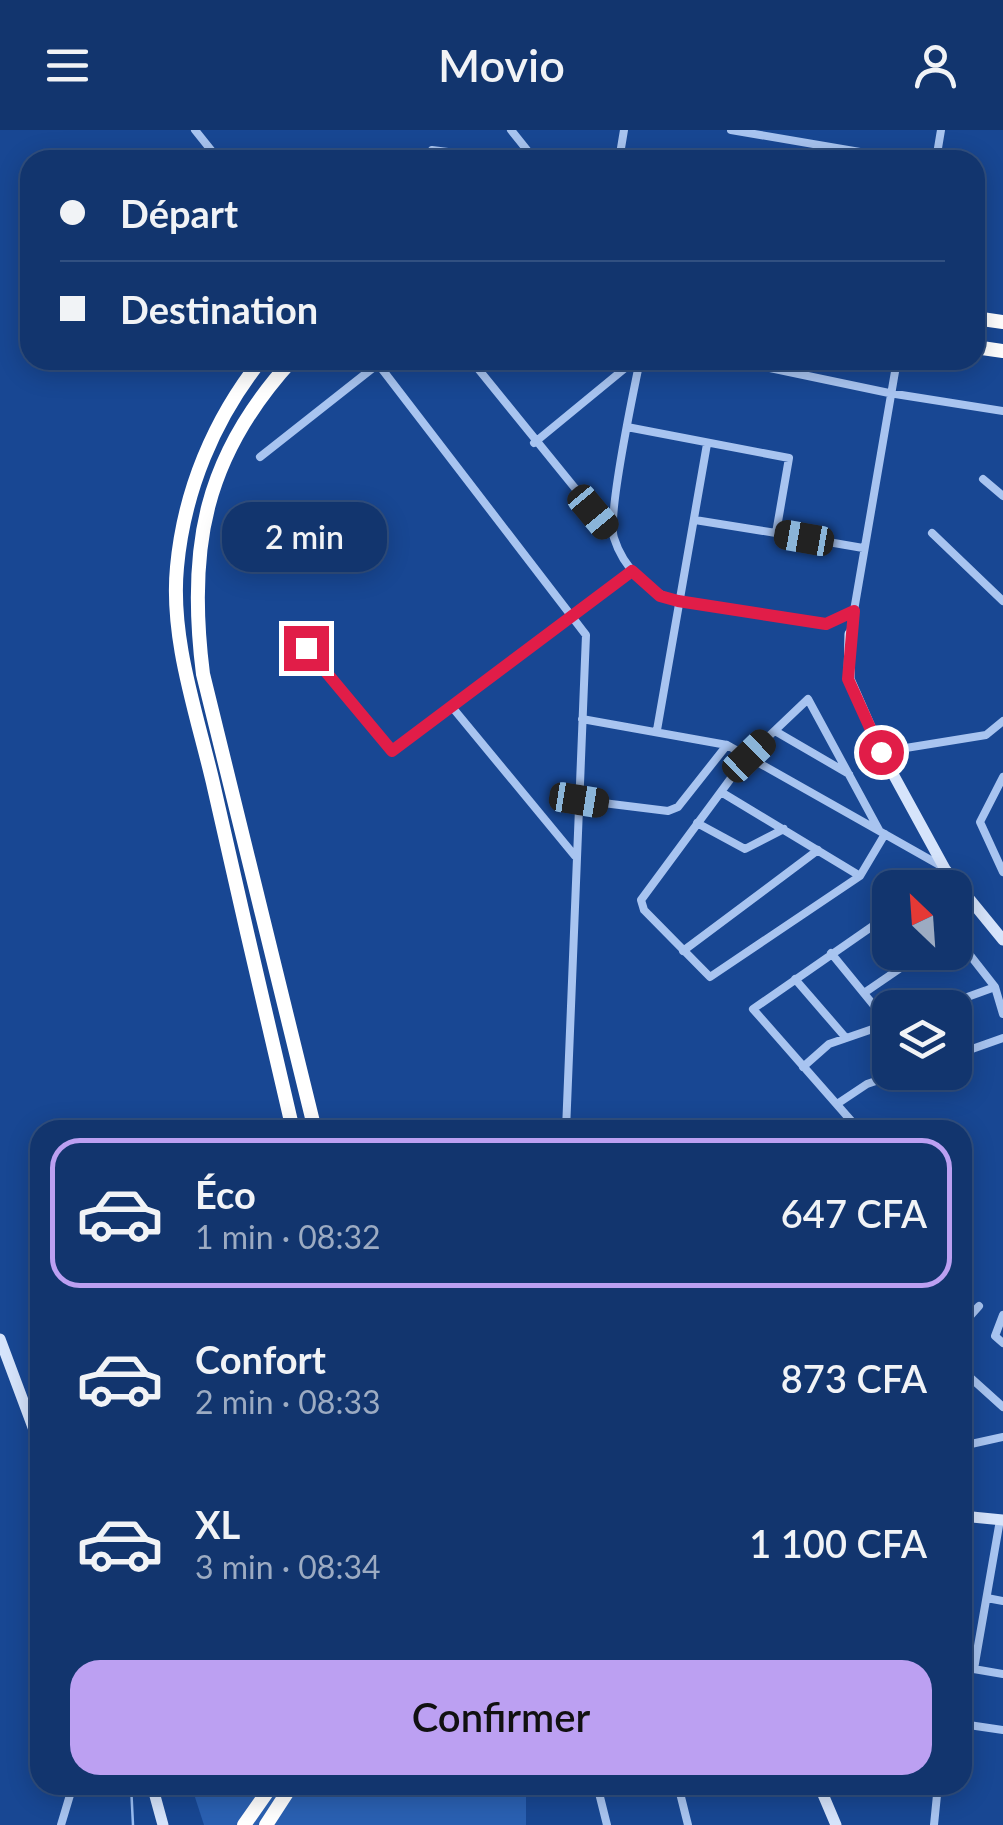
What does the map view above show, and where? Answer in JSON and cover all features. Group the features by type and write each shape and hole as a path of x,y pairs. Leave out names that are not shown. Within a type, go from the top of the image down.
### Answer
{"highway":[{"path":"254,370 226,409 195,480 183,522 177,585 187,678 291,1120"},
{"path":"284,370 244,419 212,486 202,524 195,615 203,674 313,1120"},
{"path":"244,1825 265,1795"},
{"path":"266,1825 286,1795"}],"street":[{"path":"195,130 211,150"},
{"path":"511,130 526,150"},
{"path":"731,130 838,150"},
{"path":"797,144 799,130"},
{"path":"260,457 367,370"},
{"path":"385,370 586,636 566,1120"},
{"path":"479,370 612,536 632,571 660,596 826,624 854,611"},
{"path":"534,443 625,370"},
{"path":"612,536 636,370"},
{"path":"779,370 888,393 1003,411"},
{"path":"894,370 850,634 848,679 881,752 946,868 1003,940"},
{"path":"627,427 789,458 776,532"},
{"path":"657,730 707,444"},
{"path":"983,479 1003,496"},
{"path":"695,520 863,548"},
{"path":"932,533 1003,601"},
{"path":"306,648 392,751 632,571"},
{"path":"749,756 808,699 883,832"},
{"path":"452,707 575,856"},
{"path":"582,719 726,744 946,868"},
{"path":"881,752 986,735 1003,721"},
{"path":"775,730 851,775"},
{"path":"579,800 668,812 678,807 726,744"},
{"path":"740,766 641,900 644,910 710,977 860,876 883,832"},
{"path":"1002,780 980,819 1002,868"},
{"path":"721,792 860,876"},
{"path":"697,824 745,850 784,829"},
{"path":"682,951 818,850"},
{"path":"851,1120 754,1008 872,926"},
{"path":"831,953 872,1003"},
{"path":"972,957 995,988 1003,1014"},
{"path":"864,993 898,970"},
{"path":"796,979 846,1038"},
{"path":"972,996 995,988"},
{"path":"802,1067 829,1044 872,1030"},
{"path":"972,1048 1003,1038"},
{"path":"837,1104 872,1082"},
{"path":"972,1313 978,1306"},
{"path":"1003,1315 995,1336 1003,1343"},
{"path":"0,1340 30,1420"},
{"path":"972,1379 1003,1407"},
{"path":"972,1444 1003,1437"},
{"path":"972,1517 1001,1520 974,1669 1003,1674"},
{"path":"987,1598 1003,1601"},
{"path":"972,1725 1003,1730"},
{"path":"61,1825 70,1795"},
{"path":"155,1795 163,1825"},
{"path":"600,1795 607,1825"},
{"path":"680,1795 688,1825"},
{"path":"823,1795 836,1825"},
{"path":"934,1825 937,1795"}],"shaded area":[{"path":"194,1795 526,1795 526,1825 204,1825"}],"waterway":[{"path":"132,1795 133,1825"}],"route":[{"path":"306,648 392,751 632,571 660,596 678,601 826,624 854,611 848,679 881,752"}]}
